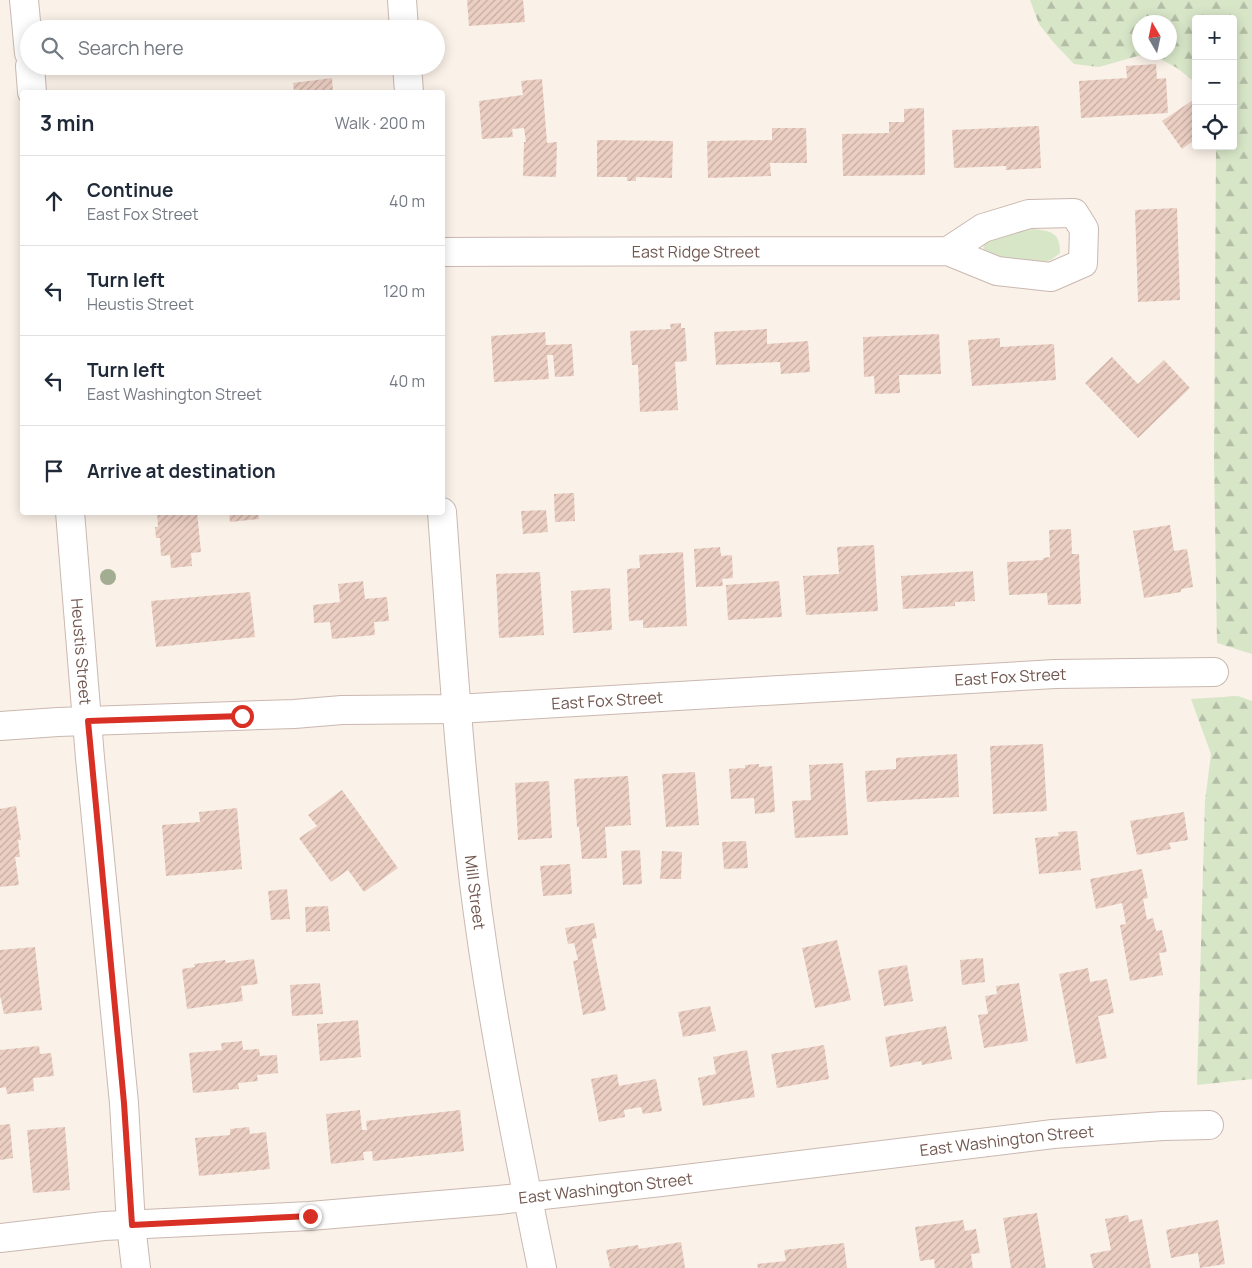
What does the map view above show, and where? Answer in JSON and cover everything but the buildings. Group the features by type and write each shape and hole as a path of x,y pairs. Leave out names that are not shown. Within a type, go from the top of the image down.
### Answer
{"street":[{"path":"24,0 26,20"},
{"path":"402,0 403,20"},
{"path":"31,75 32,90"},
{"path":"408,75 409,90"},
{"name":"East Ridge Street","path":"445,252 948,251"},
{"name":"Heustis Street","path":"70,515 124,1094 136,1268"},
{"name":"Mill Street","path":"442,515 464,794 474,884 500,1044 542,1268"},
{"name":"East Fox Street","path":"0,726 294,714 342,710 457,708 1055,674 1214,672"},
{"name":"East Washington Street","path":"0,1238 104,1226 336,1214 528,1197 1054,1134 1163,1126 1209,1125"}],"green space":[{"path":"1030,0 1252,0 1252,654 1217,643 1214,462 1216,150 1237,150 1237,15 1192,15 1192,80 1177,68 1162,60 1177,60 1177,15 1132,15 1132,58 1099,67 1074,64 1039,24"},
{"path":"1026,228 1046,231 1055,235 1060,245 1060,253 1051,260 1031,266 990,256 984,251 983,244 999,233"},
{"path":"1238,696 1252,701 1252,1079 1197,1085 1205,801 1211,754 1191,699"}],"route":[{"path":"242,716 88,721 90,758 116,1011 132,1225 310,1216"}]}
